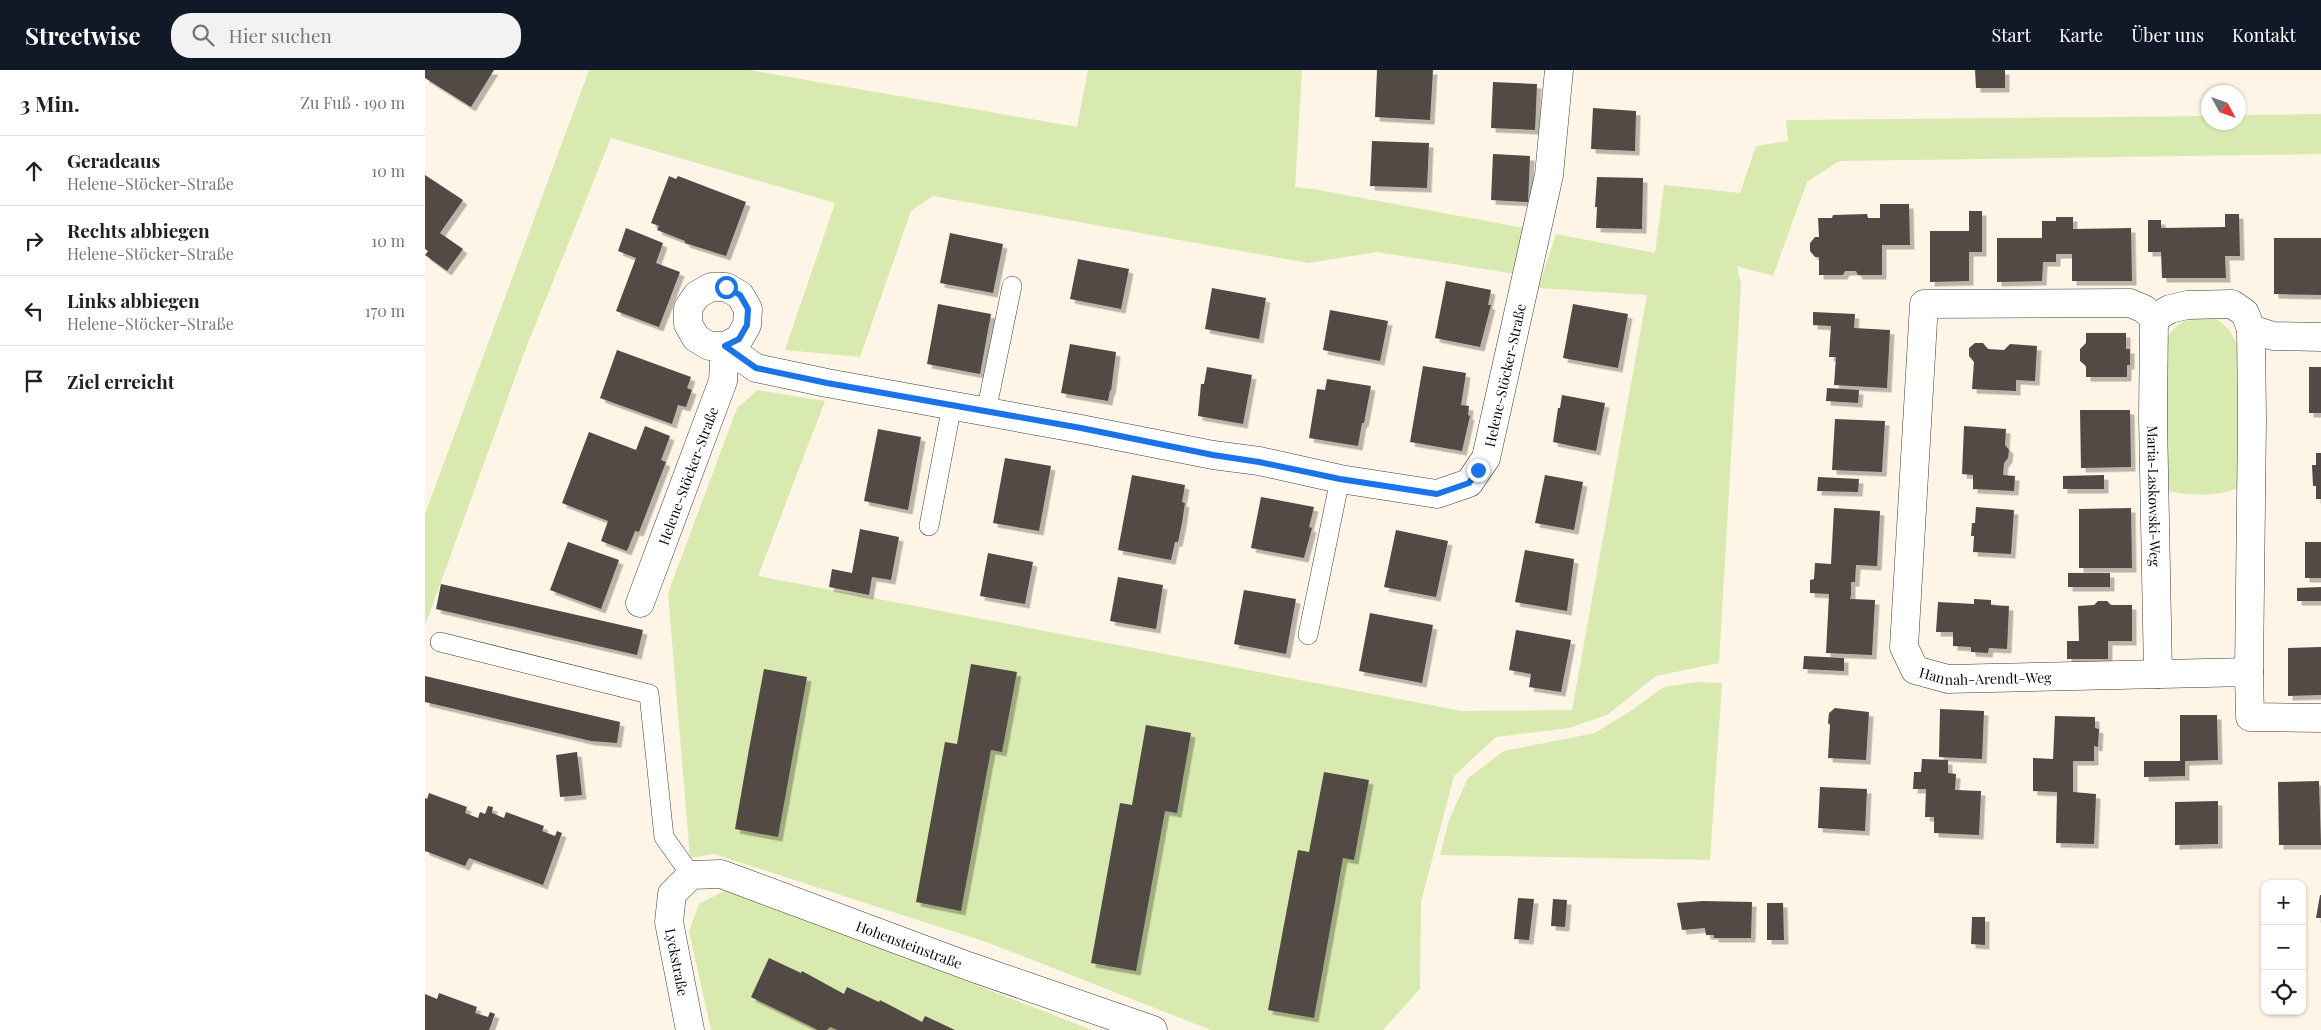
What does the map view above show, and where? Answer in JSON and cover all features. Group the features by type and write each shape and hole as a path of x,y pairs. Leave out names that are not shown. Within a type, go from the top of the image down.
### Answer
{"street":[{"name":"Helene-Stöcker-Straße","path":"640,603 723,381 725,346 756,368 1213,455 1259,462 1340,479 1437,494 1469,483 1486,458 1549,175 1559,70"},
{"name":"Hannah-Arendt-Weg","path":"2154,318 2144,308 2130,304 1924,304 1904,647 1915,670 1948,679 2249,672"},
{"path":"2154,318 2170,309 2187,304 2232,304 2245,313 2251,329 2250,717 2321,718"},
{"name":"Maria-Laskowski-Weg","path":"2154,318 2153,419 2158,674"},
{"path":"2251,329 2273,336 2321,337"},
{"name":"Hohensteinstraße","path":"681,885 721,874 968,966 1153,1030"},
{"name":"Lyckstraße","path":"681,885 669,922 689,1030"}],"lane":[{"path":"986,412 1012,286"},
{"path":"929,526 952,405"},
{"path":"1308,635 1340,479"},
{"path":"440,642 649,694 664,837 681,885"}],"green space":[{"path":"589,70 749,70 1077,127 1088,70 1302,70 1295,187 1530,229 1522,275 1377,252 1308,263 933,196 911,211 860,357 785,350 835,203 611,138 524,353 425,626 425,514"},
{"path":"2321,114 2321,154 1839,161 1807,182 1773,276 1737,266 1741,285 1719,663 1656,676 1607,715 1569,728 1496,737 1454,776 1421,902 1420,989 1383,1030 1211,1030 989,943 714,854 690,858 668,593 737,408 758,390 825,401 758,576 1462,711 1572,710 1647,295 1538,288 1556,234 1655,253 1664,185 1740,193 1756,146 1788,141 1786,120 2201,116 2201,130 2246,130 2246,115"},
{"path":"2208,316 2227,327 2237,346 2238,488 2212,494 2174,492 2165,490 2166,340 2174,329 2189,319"},
{"path":"1697,682 1722,683 1710,860 1440,855 1449,820 1468,778 1504,751 1595,733 1664,687"},
{"path":"728,889 1092,1030 711,1030 689,931 699,904"}],"building":[{"path":"425,70 494,70 471,107 425,78"},
{"path":"1377,70 1433,70 1430,120 1375,117"},
{"path":"1975,70 2005,70 2005,88 1976,88"},
{"path":"1493,82 1537,84 1535,130 1491,128"},
{"path":"1593,108 1636,111 1635,151 1591,149"},
{"path":"1372,141 1429,143 1427,188 1370,186"},
{"path":"1493,154 1530,156 1528,202 1491,200"},
{"path":"425,175 463,200 440,233 463,249 447,271 425,255 428,251 425,249"},
{"path":"669,176 676,179 678,176 746,202 726,256 685,243 685,241 657,230 659,226 651,223"},
{"path":"1597,177 1643,178 1642,229 1596,228"},
{"path":"1880,204 1909,204 1910,245 1882,245 1882,275 1858,275 1856,271 1845,271 1843,275 1819,275 1819,257 1815,257 1810,251 1810,243 1815,237 1819,237 1818,218 1832,218 1833,215 1867,214 1868,218 1880,218"},
{"path":"1969,211 1982,211 1982,252 1969,252 1969,281 1930,282 1930,231 1969,231"},
{"path":"2225,214 2239,214 2240,256 2225,256 2226,278 2162,278 2161,252 2148,252 2148,220 2161,220 2161,228 2225,227"},
{"path":"2056,217 2073,217 2073,229 2131,228 2132,281 2072,281 2072,254 2056,254 2056,262 2043,262 2042,281 1997,282 1997,238 2042,238 2042,221 2056,221"},
{"path":"626,228 663,243 656,263 680,272 659,327 616,311 636,258 618,251"},
{"path":"950,233 1003,244 993,293 940,283"},
{"path":"2274,238 2321,238 2321,295 2274,294"},
{"path":"1078,259 1129,269 1121,309 1070,299"},
{"path":"1446,281 1491,290 1488,305 1491,305 1480,347 1435,338"},
{"path":"1212,288 1266,298 1259,339 1205,329"},
{"path":"938,304 991,314 980,374 927,364"},
{"path":"1573,304 1628,314 1618,368 1563,358"},
{"path":"1330,310 1388,321 1380,361 1323,350"},
{"path":"1813,312 1855,314 1854,328 1890,330 1887,388 1834,385 1836,357 1829,357 1831,326 1813,325"},
{"path":"2086,333 2126,333 2126,349 2130,349 2130,365 2127,365 2127,377 2086,377 2086,366 2080,361 2080,349 2086,343"},
{"path":"1975,343 1983,343 1988,349 2004,350 2010,344 2037,346 2035,381 2016,380 2016,391 1972,389 1974,362 1969,356 1969,348"},
{"path":"1070,344 1116,352 1108,401 1061,393"},
{"path":"617,350 691,377 687,388 692,390 686,407 678,405 672,424 600,398"},
{"path":"1423,366 1466,373 1461,405 1469,406 1468,415 1470,416 1462,451 1410,442"},
{"path":"1207,367 1252,375 1243,424 1198,416 1201,384 1204,384"},
{"path":"2309,367 2321,367 2321,413 2309,413"},
{"path":"1327,379 1371,386 1358,446 1309,438 1317,389 1325,390"},
{"path":"1827,388 1859,390 1858,403 1826,401"},
{"path":"1562,395 1605,403 1596,451 1553,442"},
{"path":"2080,410 2130,410 2131,467 2081,468"},
{"path":"1835,419 1885,421 1882,472 1832,470"},
{"path":"645,426 670,436 661,460 666,462 639,532 635,531 627,551 601,541 608,521 562,503 589,432 636,450"},
{"path":"1964,426 2006,429 2005,445 2009,450 2008,458 2004,463 2003,475 2015,476 2014,491 1973,489 1973,475 1962,474"},
{"path":"878,429 921,437 908,510 864,501"},
{"path":"2316,453 2321,453 2321,499 2316,499 2316,486 2313,486 2312,465 2316,465"},
{"path":"1005,458 1051,466 1039,531 993,523"},
{"path":"1132,475 1185,485 1182,502 1185,503 1182,523 1178,542 1175,542 1171,560 1118,550"},
{"path":"1545,475 1583,482 1574,530 1535,523"},
{"path":"2104,475 2104,489 2063,489 2063,476"},
{"path":"1818,477 1859,479 1858,492 1817,491"},
{"path":"1261,497 1314,507 1309,527 1312,528 1304,558 1251,548"},
{"path":"1976,507 2014,510 2011,554 1973,552 1974,536 1971,536 1972,523 1975,523"},
{"path":"1834,508 1880,511 1877,566 1856,565 1855,582 1851,582 1850,599 1875,600 1872,655 1826,653 1829,594 1810,593 1810,580 1814,579 1815,563 1831,564"},
{"path":"2131,508 2132,568 2079,568 2079,509"},
{"path":"860,529 899,537 891,580 872,577 869,595 829,587 832,569 852,573"},
{"path":"1396,530 1448,541 1436,597 1384,587"},
{"path":"568,542 619,560 601,609 550,590"},
{"path":"2305,542 2321,542 2321,578 2305,578"},
{"path":"1525,550 1574,559 1567,611 1515,602"},
{"path":"988,553 1033,562 1025,604 980,596"},
{"path":"2068,573 2110,573 2110,587 2068,587"},
{"path":"1118,577 1163,585 1156,629 1110,621"},
{"path":"441,584 643,630 637,655 436,609"},
{"path":"2321,587 2321,601 2297,601 2297,588"},
{"path":"1244,590 1296,599 1286,654 1234,644"},
{"path":"1974,599 1991,600 1991,605 2009,606 2007,649 1989,648 1988,653 1971,652 1971,647 1953,646 1953,632 1936,632 1938,602 1974,604"},
{"path":"2098,601 2107,601 2111,605 2132,605 2132,641 2108,641 2108,659 2067,659 2067,641 2079,641 2078,606 2094,605"},
{"path":"1370,613 1433,625 1422,683 1359,671"},
{"path":"1516,630 1571,640 1561,692 1529,687 1531,674 1509,670"},
{"path":"2321,647 2321,695 2288,696 2288,648"},
{"path":"1804,656 1844,658 1844,671 1803,669"},
{"path":"971,664 1017,672 1002,752 991,750 961,911 916,902 945,742 957,744"},
{"path":"764,669 807,677 778,837 735,829"},
{"path":"425,676 620,722 617,743 591,741 425,702"},
{"path":"1835,708 1869,712 1866,760 1828,758 1829,713"},
{"path":"1940,709 1984,711 1982,759 1939,757"},
{"path":"2180,715 2217,715 2218,760 2185,761 2185,776 2144,777 2144,761 2180,761"},
{"path":"2055,716 2095,717 2095,728 2099,729 2098,747 2094,746 2094,761 2073,761 2073,792 2096,794 2094,844 2056,843 2057,792 2033,791 2033,758 2053,759"},
{"path":"1146,725 1191,733 1177,813 1165,811 1136,971 1091,963 1120,803 1132,805"},
{"path":"577,752 582,795 560,797 556,755"},
{"path":"1922,759 1948,760 1948,773 1956,774 1955,790 1981,791 1979,835 1934,833 1934,817 1925,817 1926,789 1913,789 1914,772 1921,772"},
{"path":"1324,772 1369,780 1354,860 1343,858 1314,1018 1268,1010 1298,850 1309,852"},
{"path":"2319,781 2321,845 2279,845 2278,782"},
{"path":"1820,787 1867,789 1865,831 1818,828"},
{"path":"429,793 467,807 465,813 478,818 480,812 485,814 488,806 493,807 492,813 504,818 506,812 544,826 542,831 555,836 557,831 562,833 543,885 469,858 465,866 425,851 425,798 427,799"},
{"path":"2218,801 2218,844 2175,845 2175,802"},
{"path":"2320,895 2321,918 2316,918"},
{"path":"1518,898 1534,899 1529,940 1514,939"},
{"path":"1553,899 1567,900 1565,927 1551,926"},
{"path":"1703,901 1752,902 1751,938 1714,938 1714,935 1706,935 1705,928 1682,930 1677,903"},
{"path":"1767,903 1783,903 1784,940 1767,940"},
{"path":"1972,917 1985,917 1985,945 1971,944"},
{"path":"769,958 801,973 802,971 844,994 847,987 879,1002 880,1000 922,1022 925,1016 955,1030 837,1030 830,1027 827,1030 818,1030 751,997"},
{"path":"439,993 477,1007 475,1013 488,1017 490,1012 495,1014 489,1030 425,1030 425,994 437,999"}],"route":[{"path":"726,287 740,295 748,309 747,325 739,339 725,346 756,368 827,383 1081,428 1340,479 1437,494 1469,483 1478,470"}]}
